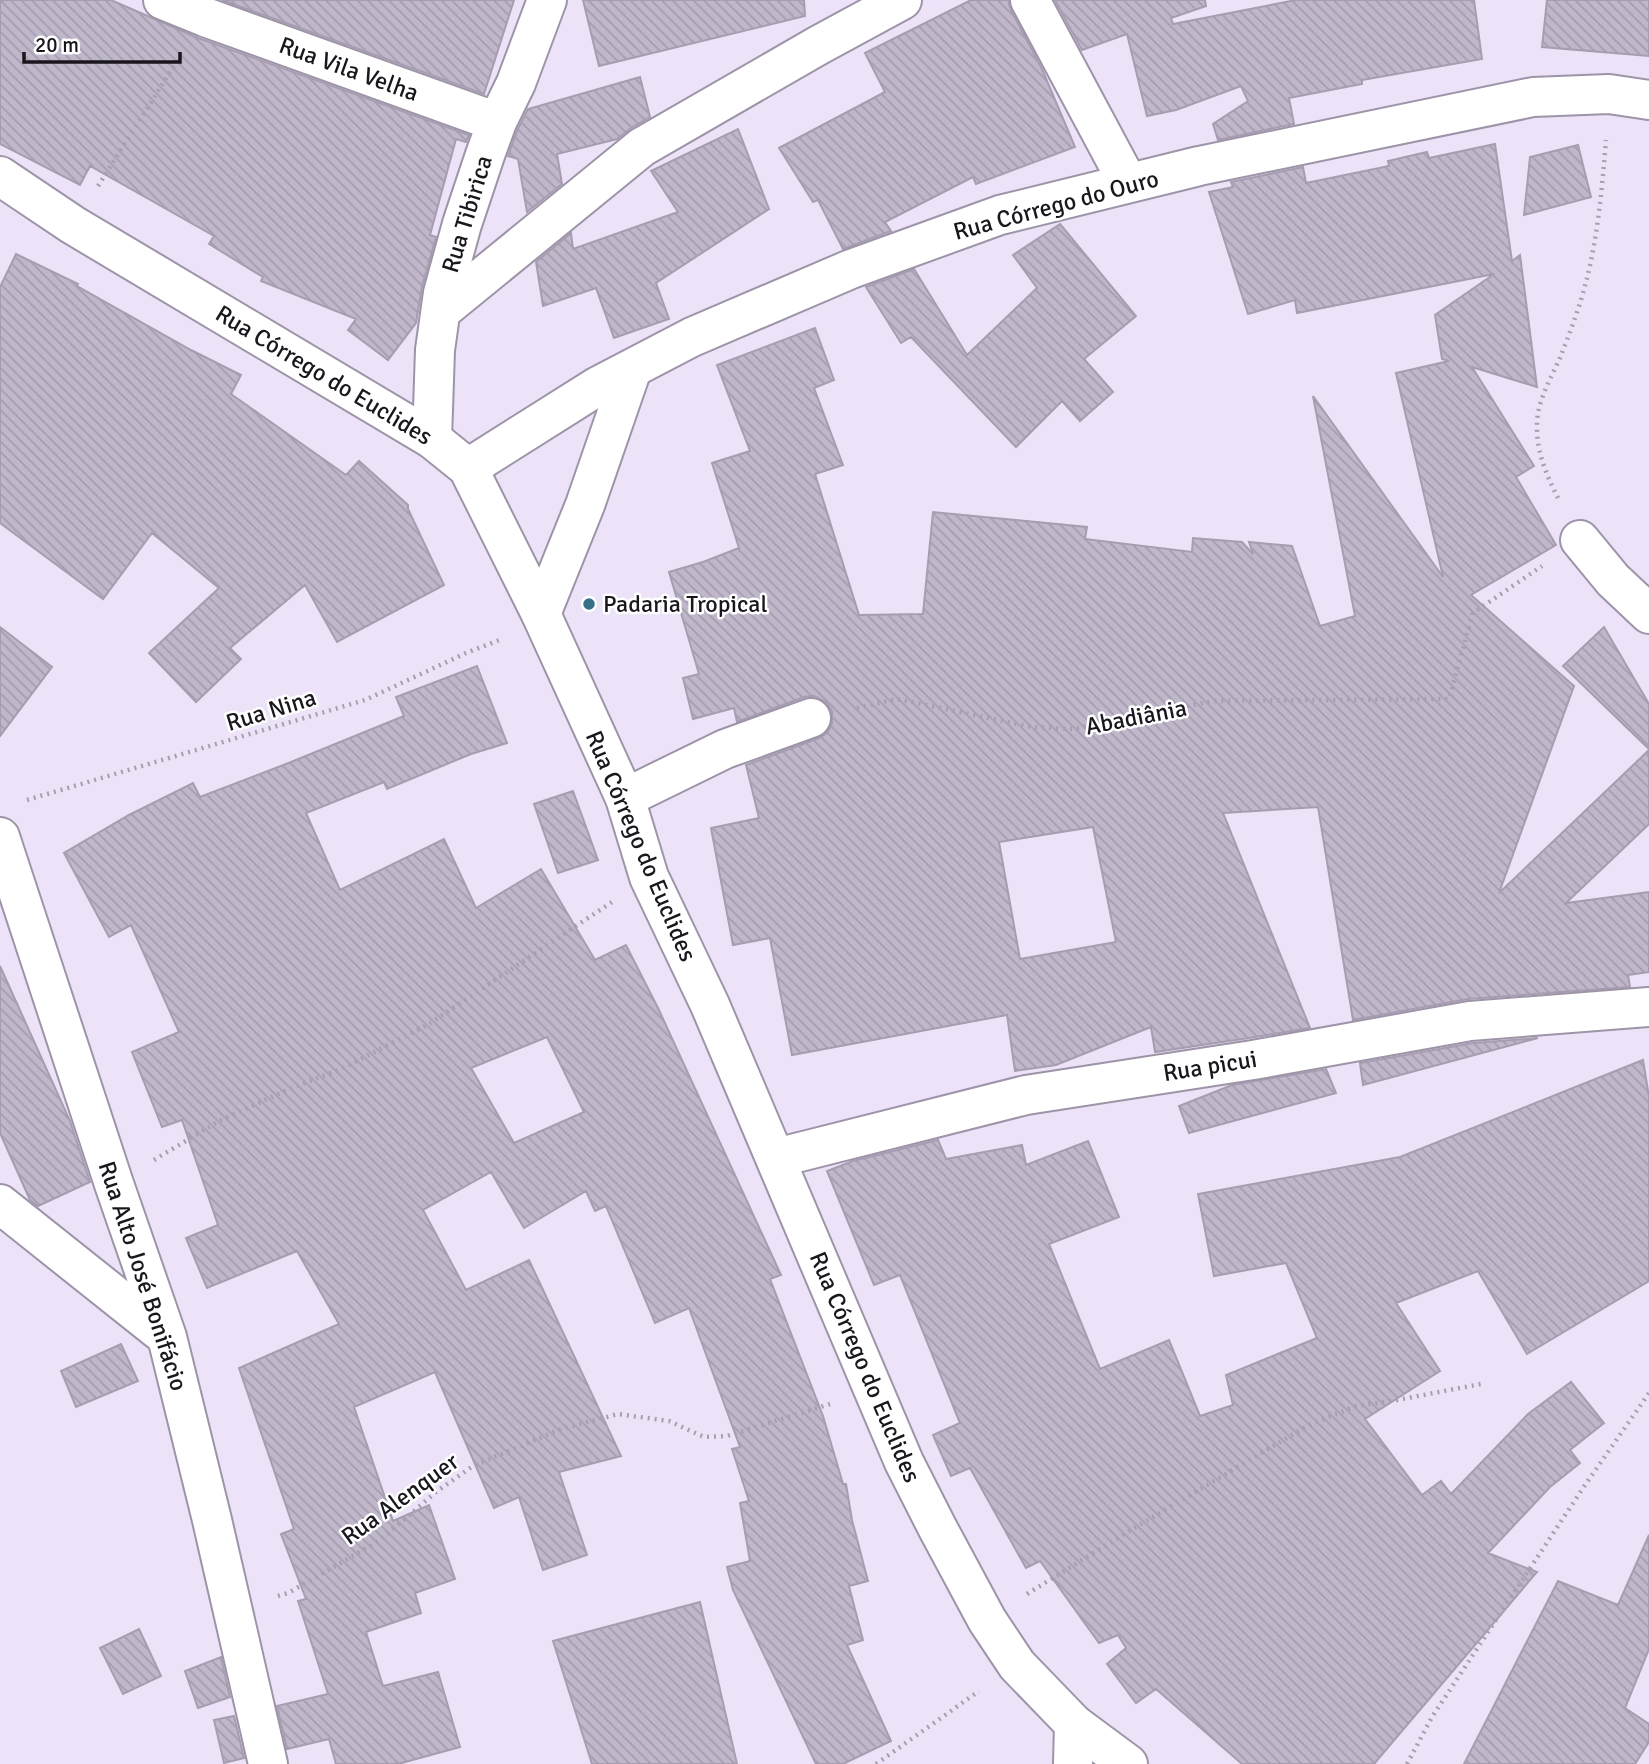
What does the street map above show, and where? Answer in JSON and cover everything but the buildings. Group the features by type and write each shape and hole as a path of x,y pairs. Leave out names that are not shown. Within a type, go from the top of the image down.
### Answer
{"street":[{"name":"Rua Vila Velha","path":"163,0 497,122"},
{"name":"Rua Tibirica","path":"432,439 435,350 443,293 462,224 497,122 516,83 547,0"},
{"path":"440,311 642,147 902,0"},
{"path":"1030,0 1128,183"},
{"name":"Rua Córrego do Ouro","path":"468,468 598,386 692,337 851,270 1000,215 1199,166 1533,97 1609,94 1649,100"},
{"name":"Rua Córrego do Euclides","path":"0,176 73,225 432,439 468,468 543,618 625,798 649,877 710,1005 904,1462 937,1527 987,1619 1017,1665 1074,1724 1128,1764"},
{"path":"543,618 632,369"},
{"path":"1580,540 1613,580 1649,614"},
{"path":"625,798 725,749 811,718"},
{"name":"Rua Alto José Bonifácio","path":"0,837 167,1337 268,1764"},
{"name":"Rua picui","path":"776,1158 1026,1094 1252,1060 1470,1021 1649,1007"},
{"path":"0,1204 167,1337"},
{"path":"1073,1764 1074,1724"}],"path":[{"path":"73,225 205,17"},
{"path":"1580,540 1543,467 1536,427 1542,398 1562,353 1586,283 1601,202 1609,94"},
{"name":"Abadiânia","path":"811,718 897,699 1031,727 1073,729 1214,701 1449,699 1473,613 1580,540"},
{"name":"Rua Nina","path":"26,801 365,700 543,618"},
{"path":"114,1184 219,1121 343,1068 429,1024 649,877"},
{"path":"987,1619 1124,1534 1309,1425 1356,1406 1481,1384"},
{"name":"Rua Alenquer","path":"233,1612 288,1593 379,1541 436,1492 473,1466 561,1429 618,1413 670,1421 704,1437 727,1436 874,1390"},
{"path":"1407,1764 1432,1717 1649,1393"},
{"path":"876,1764 1017,1665"}],"place":[{"name":"Padaria Tropical","path":"589,604"}]}
